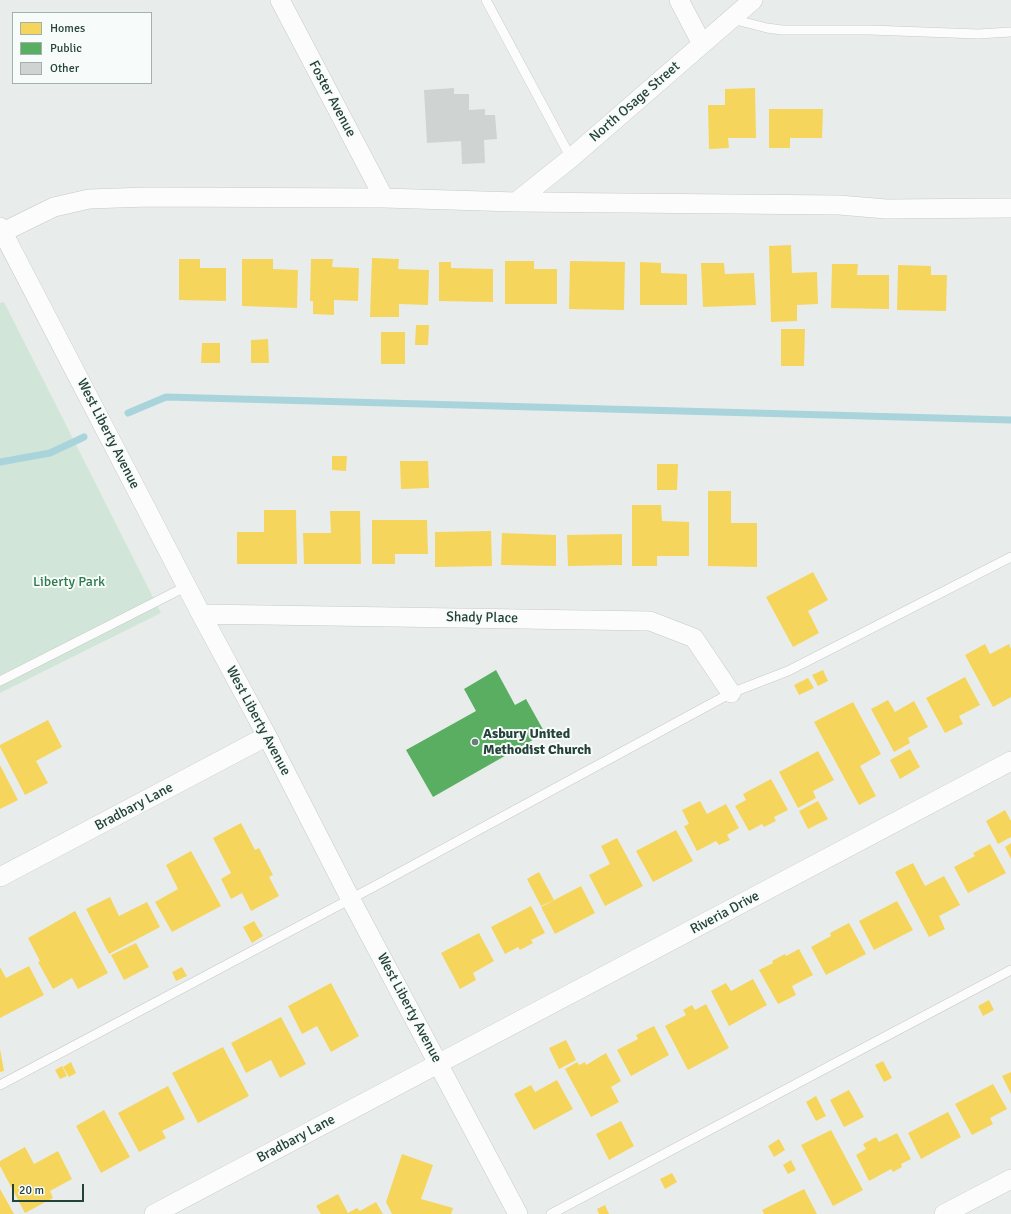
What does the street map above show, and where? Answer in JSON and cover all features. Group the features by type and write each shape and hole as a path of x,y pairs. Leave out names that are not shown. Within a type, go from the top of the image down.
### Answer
{"street":[{"name":"Foster Avenue","path":"280,0 384,198"},
{"path":"678,0 702,44"},
{"name":"North Osage Street","path":"516,202 571,158 753,0"},
{"path":"1,230 54,207 89,199 147,197 384,198 516,202 839,205 886,209 1011,208"},
{"name":"West Liberty Avenue","path":"1,230 201,614 267,736 350,898 518,1214"},
{"name":"Shady Place","path":"201,614 650,621 694,638 731,693"},
{"name":"Bradbary Lane","path":"0,877 267,736"},
{"name":"Riveria Drive","path":"438,1064 1011,761"},
{"name":"Bradbary Lane","path":"154,1214 438,1064"},
{"path":"944,1214 1011,1179"}],"lane":[{"path":"486,0 571,158"},
{"path":"732,19 766,28 782,30 870,30 978,34 1011,32"},
{"path":"0,1085 731,693 788,671 1011,557"},
{"path":"0,681 187,586"},
{"path":"551,1214 1011,970"}],"green space":[{"name":"Liberty Park","path":"4,302 161,613 0,693 0,303"}],"building: Homes":[{"path":"755,88 756,138 728,138 729,148 709,149 708,105 725,105 725,89"},
{"path":"769,109 823,109 822,138 790,138 790,148 769,148"},
{"path":"791,245 792,273 817,272 818,304 797,305 797,321 771,322 769,246"},
{"path":"372,258 399,259 398,269 429,270 428,305 399,304 399,317 370,317"},
{"path":"179,259 200,259 200,268 226,268 226,301 179,300"},
{"path":"242,259 273,259 273,269 298,270 297,308 242,306"},
{"path":"311,259 333,259 332,267 359,268 358,301 334,300 334,315 313,314 313,301 310,301"},
{"path":"505,261 534,261 534,269 557,269 557,304 505,304"},
{"path":"570,261 625,262 624,310 569,309"},
{"path":"439,262 451,262 451,268 493,269 493,302 439,301"},
{"path":"640,262 661,263 661,273 687,274 687,305 640,305"},
{"path":"701,263 724,263 725,274 754,273 756,305 703,307"},
{"path":"832,264 858,264 857,275 889,275 889,309 831,308"},
{"path":"898,265 931,266 931,275 947,275 946,311 897,310"},
{"path":"416,325 429,325 428,345 415,345"},
{"path":"781,329 805,329 804,366 781,366"},
{"path":"381,332 405,332 405,364 381,364"},
{"path":"268,339 269,363 251,363 251,340"},
{"path":"202,343 220,343 220,363 201,363"},
{"path":"332,456 347,456 346,471 332,470"},
{"path":"400,461 428,461 429,488 401,489"},
{"path":"657,464 678,464 677,490 657,490"},
{"path":"708,491 731,491 731,523 757,523 757,567 708,566"},
{"path":"632,505 661,505 662,521 689,522 689,556 657,556 657,566 632,566"},
{"path":"264,510 296,510 297,564 237,564 237,532 264,532"},
{"path":"330,511 360,511 361,564 304,564 303,533 331,533"},
{"path":"372,520 427,520 428,554 395,554 395,564 372,564"},
{"path":"491,531 492,566 435,567 435,532"},
{"path":"502,533 556,535 556,566 501,565"},
{"path":"622,534 622,565 568,566 567,535"},
{"path":"813,572 828,600 808,611 819,633 793,647 766,597"},
{"path":"985,644 990,654 1009,644 1011,649 1011,697 993,707 965,655"},
{"path":"823,670 828,681 818,686 812,675"},
{"path":"965,677 980,705 959,716 963,724 945,733 926,698"},
{"path":"808,678 814,688 799,695 794,685"},
{"path":"888,700 895,712 914,701 928,727 908,738 910,743 894,752 871,709"},
{"path":"853,702 881,754 860,766 876,796 859,805 814,722"},
{"path":"48,720 62,747 36,761 48,783 25,795 0,745"},
{"path":"910,749 920,767 900,779 890,760"},
{"path":"818,751 834,780 813,791 816,798 798,808 779,772"},
{"path":"0,765 18,800 0,809"},
{"path":"771,779 788,810 774,817 776,821 764,827 762,824 749,831 735,806 746,800 743,794"},
{"path":"700,801 707,814 726,804 739,828 727,835 730,840 719,845 716,841 697,851 684,826 689,824 682,810"},
{"path":"818,801 828,819 808,829 799,811"},
{"path":"1005,810 1011,821 1011,837 998,844 986,821"},
{"path":"241,823 255,850 259,848 273,875 269,877 279,896 251,911 242,893 231,899 221,879 231,873 213,838"},
{"path":"676,830 693,861 653,882 636,851"},
{"path":"617,838 643,886 605,906 589,875 610,864 601,846"},
{"path":"1011,843 1011,859 1005,847"},
{"path":"990,844 1006,873 968,893 954,867 975,856 973,853"},
{"path":"191,851 221,906 172,932 155,902 178,889 166,865"},
{"path":"913,863 925,886 944,876 960,905 939,916 945,929 929,937 895,872"},
{"path":"539,872 554,900 541,906 527,879"},
{"path":"581,886 595,913 555,934 541,907"},
{"path":"110,897 119,916 147,902 160,927 109,954 86,909"},
{"path":"897,901 913,930 874,950 859,921"},
{"path":"531,906 545,933 531,940 533,943 520,950 518,947 505,954 491,927"},
{"path":"75,911 108,973 78,989 72,978 53,989 38,962 40,961 28,938"},
{"path":"254,921 263,936 252,943 243,927"},
{"path":"849,923 866,954 826,975 811,947 831,936 830,933"},
{"path":"479,933 494,961 473,973 476,980 460,989 441,953"},
{"path":"136,943 149,967 124,980 111,955"},
{"path":"799,949 813,975 792,986 796,995 778,1004 759,970 773,963 772,961 785,954 786,956"},
{"path":"29,966 44,995 0,1018 0,967 6,978"},
{"path":"182,967 187,976 176,981 172,972"},
{"path":"753,979 767,1005 729,1026 711,991 726,983 731,991"},
{"path":"331,983 359,1036 331,1052 317,1026 302,1034 288,1006"},
{"path":"989,1000 994,1010 983,1016 978,1006"},
{"path":"706,1004 729,1048 688,1070 665,1026 686,1015 683,1010 692,1005 695,1010"},
{"path":"281,1017 306,1064 280,1078 271,1060 246,1073 231,1043"},
{"path":"654,1026 669,1055 631,1076 617,1050 638,1039 636,1035"},
{"path":"566,1040 576,1060 559,1069 549,1048"},
{"path":"223,1047 249,1096 198,1123 172,1073"},
{"path":"0,1049 4,1071 0,1072"},
{"path":"606,1053 621,1081 611,1087 619,1102 591,1117 565,1069 577,1062 579,1065 585,1062 586,1065"},
{"path":"883,1061 892,1078 884,1082 875,1065"},
{"path":"71,1062 76,1073 69,1077 63,1067"},
{"path":"62,1066 67,1076 60,1079 55,1070"},
{"path":"1011,1072 1011,1094 1002,1076"},
{"path":"557,1080 573,1109 534,1130 514,1094 531,1085 535,1092"},
{"path":"993,1084 1007,1109 990,1118 993,1124 972,1135 955,1104"},
{"path":"168,1086 185,1119 162,1131 166,1138 139,1152 118,1113"},
{"path":"849,1090 864,1117 844,1127 830,1100"},
{"path":"816,1096 826,1116 816,1121 806,1102"},
{"path":"104,1110 130,1157 101,1173 76,1126"},
{"path":"948,1112 961,1137 921,1159 908,1133"},
{"path":"621,1121 634,1146 609,1160 596,1134"},
{"path":"831,1130 863,1190 833,1206 801,1145"},
{"path":"897,1133 911,1159 901,1164 902,1167 893,1172 891,1169 869,1181 856,1155 866,1149 863,1144 876,1137 879,1142"},
{"path":"779,1139 785,1150 774,1157 768,1146"},
{"path":"25,1147 34,1164 58,1151 72,1179 50,1191 53,1198 25,1213 0,1166 0,1161"},
{"path":"402,1154 433,1165 421,1199 453,1208 451,1214 392,1214 386,1202"},
{"path":"791,1160 796,1170 788,1174 783,1165"},
{"path":"672,1173 677,1182 665,1189 660,1179"},
{"path":"0,1189 14,1214 0,1214"},
{"path":"804,1189 817,1214 764,1214 762,1210"},
{"path":"338,1194 348,1213 357,1208 360,1211 376,1202 383,1214 321,1214 316,1206"},
{"path":"605,1205 609,1214 599,1214 597,1209"}],"building: Public":[{"name":"Asbury United Methodist Church","path":"496,670 515,705 526,699 545,733 433,797 406,750 476,711 464,689"}],"building: Other":[{"path":"454,88 454,94 469,94 469,110 485,109 485,115 495,115 497,139 484,140 485,163 462,164 461,141 427,143 424,90"}],"waterway":[{"path":"128,413 166,397 1011,420"},
{"path":"0,462 50,453 84,437"}],"place":[{"name":"Asbury United Methodist Church","path":"475,742"}]}
